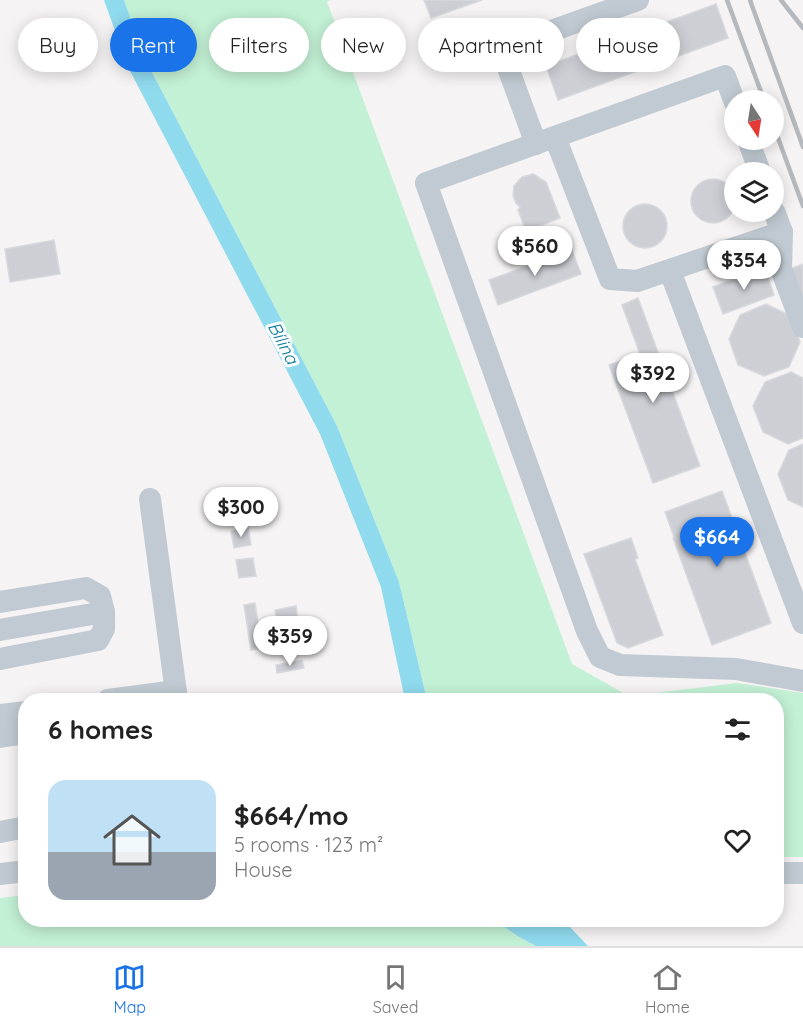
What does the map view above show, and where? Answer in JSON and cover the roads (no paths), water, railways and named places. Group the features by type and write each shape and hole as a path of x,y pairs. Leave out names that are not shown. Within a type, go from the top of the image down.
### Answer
{"street":[{"path":"638,0 501,49 610,279 637,281 670,271 776,222"},
{"path":"730,90 725,76 426,183 588,631 600,657 620,665 736,669 803,681"},
{"path":"778,222 782,269 803,327"},
{"path":"670,271 803,623"},
{"path":"150,499 177,693"},
{"path":"0,602 86,588 100,596 104,612 104,629 98,640 0,659"},
{"path":"0,630 104,612"},
{"path":"0,715 18,713"},
{"path":"0,737 18,734"},
{"path":"0,832 18,829"},
{"path":"0,874 18,872"},
{"path":"784,873 803,873"}],"water":[{"path":"104,0 124,0 130,18 110,18"},
{"name":"Bílina","path":"131,72 152,72 337,426 399,582 425,693 404,693 381,587 320,434"},
{"path":"504,927 570,927 588,946 536,946"}],"railway":[{"path":"727,0 760,90"},
{"path":"750,0 803,147"},
{"path":"781,0 803,28"},
{"path":"782,150 803,206"}]}
